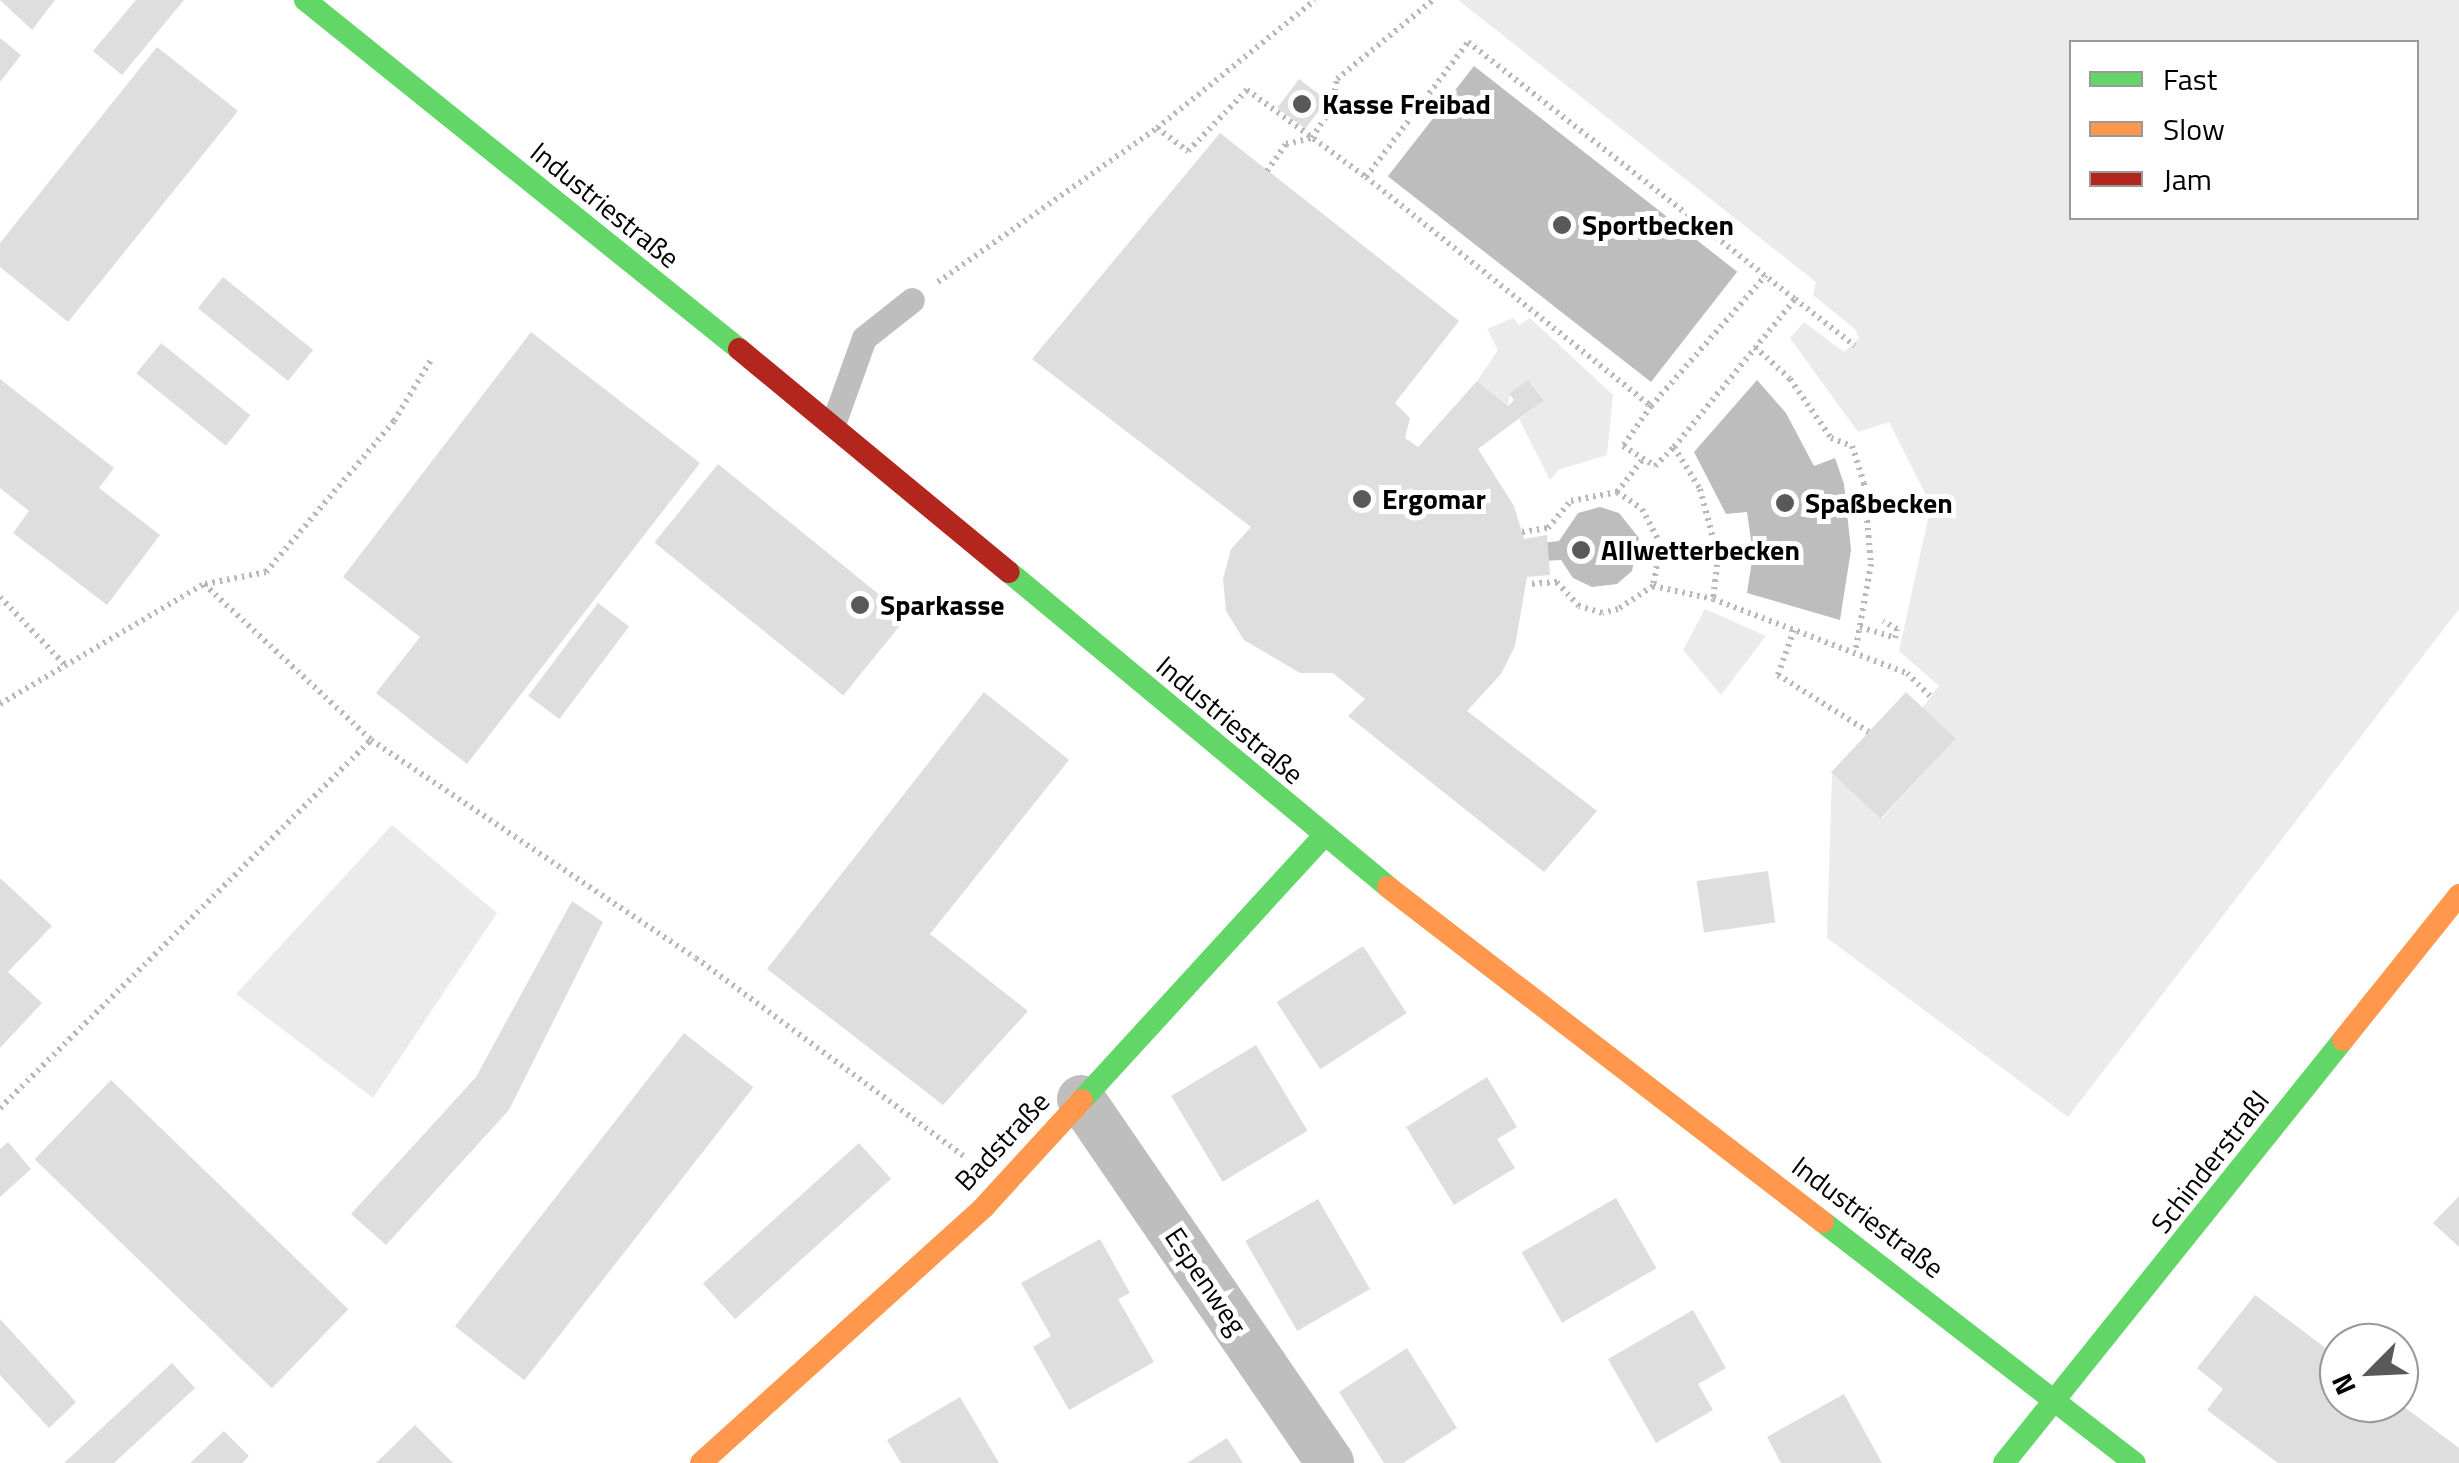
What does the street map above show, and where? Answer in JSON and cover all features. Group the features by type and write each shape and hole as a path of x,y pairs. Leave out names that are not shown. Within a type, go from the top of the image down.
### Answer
{"street":[{"name":"Industriestraße","path":"305,0 833,424 1323,837 2059,1400 2135,1463"},
{"name":"Badstraße","path":"701,1463 1004,1186 1323,837"},
{"name":"Schinderstraßl","path":"2004,1463 2059,1400 2459,895"},
{"name":"Espenweg","path":"1082,1100 1330,1463"}],"lane":[{"path":"833,424 864,338 912,300"}],"path":[{"path":"912,300 1157,128 1315,0"},
{"path":"1267,171 1286,144 1312,138 1332,106 1337,79 1434,0"},
{"path":"1366,177 1468,42 1855,346"},
{"path":"1157,128 1188,151 1247,90 1366,177 1651,406"},
{"path":"1766,276 1651,406 1622,446 1654,466 1674,447 1795,299"},
{"path":"1756,347 1790,380 1832,438 1852,446 1864,483 1871,564 1855,653"},
{"path":"0,704 204,584 266,572 394,421 431,360"},
{"path":"1674,447 1713,522 1713,600"},
{"path":"1522,532 1548,528 1571,501 1617,492 1643,459"},
{"path":"1527,584 1557,582 1579,606 1602,613 1634,602 1653,586 1662,560 1656,528 1642,509 1617,492"},
{"path":"204,584 371,740 696,958 1004,1186"},
{"path":"1653,586 1713,600 1907,673 1931,697"},
{"path":"0,597 66,667"},
{"path":"1860,627 1896,638 1897,629 1883,622"},
{"path":"1794,630 1778,676 1869,732"},
{"path":"0,1108 371,740"}],"shaded area":[{"path":"1458,0 2459,0 2459,609 2068,1117 1827,938 1832,774 1882,819 1955,738 1922,708 1939,686 1899,651 1931,505 1889,422 1858,432 1790,338 1804,322 1844,352 1859,338 1855,329 1813,295 1816,282"},
{"name":"Sportbecken","path":"1474,66 1737,272 1651,382 1388,176"},
{"path":"1513,318 1519,325 1530,318 1613,395 1607,455 1558,470 1550,480 1519,419 1544,399 1528,380 1510,394 1508,406 1477,381 1498,350 1487,329"},
{"name":"Spaßbecken","path":"1757,380 1786,413 1814,466 1835,458 1844,484 1851,550 1840,620 1747,593 1753,554 1747,512 1726,514 1694,452"},
{"name":"Allwetterbecken","path":"1600,507 1619,513 1639,538 1632,571 1617,584 1592,587 1573,578 1561,560 1525,562 1523,545 1559,541 1578,513"},
{"path":"1705,609 1766,636 1721,695 1683,650"},
{"path":"392,825 497,913 373,1098 236,994"}],"building":[{"path":"0,0 55,0 32,30"},
{"path":"136,0 184,0 122,75 93,51"},
{"path":"0,38 21,55 0,82"},
{"path":"157,47 238,111 68,322 0,267 0,243"},
{"name":"Kasse Freibad","path":"1299,79 1327,100 1305,129 1277,108"},
{"name":"Ergomar","path":"1220,133 1459,321 1395,403 1410,418 1405,438 1418,447 1477,381 1508,406 1514,400 1509,394 1528,380 1544,400 1478,449 1514,506 1524,539 1547,535 1550,575 1527,577 1515,646 1501,674 1467,711 1597,811 1544,872 1348,716 1365,699 1333,673 1300,673 1244,640 1226,611 1223,579 1231,549 1251,527 1032,359"},
{"path":"223,277 313,350 288,381 198,308"},
{"path":"531,332 700,463 467,764 376,693 420,637 343,577"},
{"path":"161,343 250,415 226,446 136,373"},
{"path":"0,379 114,468 99,488 160,535 107,605 13,533 29,511 0,488"},
{"path":"718,464 907,617 843,695 654,542"},
{"path":"598,603 629,626 559,719 528,696"},
{"path":"984,692 1069,760 930,934 1028,1011 943,1105 767,969"},
{"path":"1906,692 1956,738 1881,819 1831,772"},
{"path":"1768,871 1775,922 1704,933 1697,881"},
{"path":"0,878 52,926 8,972 42,1003 0,1048"},
{"path":"572,901 603,922 509,1110 386,1245 351,1214 476,1077"},
{"path":"1363,946 1407,1013 1320,1069 1277,1002"},
{"path":"684,1033 753,1087 524,1380 455,1326"},
{"path":"1256,1045 1308,1131 1223,1182 1171,1096"},
{"path":"1487,1077 1517,1127 1497,1139 1515,1168 1454,1205 1406,1127"},
{"path":"111,1080 348,1309 272,1388 35,1159"},
{"path":"8,1142 31,1169 0,1197 0,1149"},
{"path":"859,1143 891,1179 735,1319 703,1284"},
{"path":"2459,1196 2459,1247 2433,1223"},
{"path":"1616,1198 1656,1268 1562,1323 1522,1252"},
{"path":"1318,1199 1370,1289 1297,1331 1245,1241"},
{"path":"1100,1239 1130,1293 1118,1299 1154,1362 1069,1410 1033,1347 1051,1336 1021,1283"},
{"path":"2255,1295 2319,1343 2319,1423 2419,1423 2419,1418 2459,1448 2459,1463 2278,1463 2207,1410 2223,1389 2197,1368"},
{"path":"1693,1310 1726,1368 1698,1384 1713,1410 1656,1443 1608,1359"},
{"path":"0,1319 76,1402 49,1428 0,1375"},
{"path":"1407,1348 1457,1428 1403,1463 1384,1463 1339,1392"},
{"path":"172,1363 195,1388 114,1463 64,1463"},
{"path":"1844,1394 1882,1463 1781,1463 1767,1437"},
{"path":"960,1397 999,1463 901,1463 887,1440"},
{"path":"415,1425 453,1463 376,1463"},
{"path":"224,1431 249,1456 242,1463 190,1463"},
{"path":"1227,1438 1243,1463 1187,1463"}],"traffic: fast":[{"path":"305,0 739,349"},
{"path":"1009,572 1388,887"},
{"path":"1082,1100 1323,837"},
{"path":"2004,1463 2343,1040"},
{"path":"1823,1222 2135,1463"}],"traffic: slow":[{"path":"1388,887 1823,1222"},
{"path":"2343,1040 2459,895"},
{"path":"701,1463 984,1207 1082,1100"}],"traffic: jam":[{"path":"739,349 1009,572"}],"place":[{"name":"Kasse Freibad","path":"1302,104"},
{"name":"Sportbecken","path":"1562,225"},
{"name":"Ergomar","path":"1362,499"},
{"name":"Spaßbecken","path":"1785,503"},
{"name":"Allwetterbecken","path":"1581,550"},
{"name":"Sparkasse","path":"860,605"}]}
